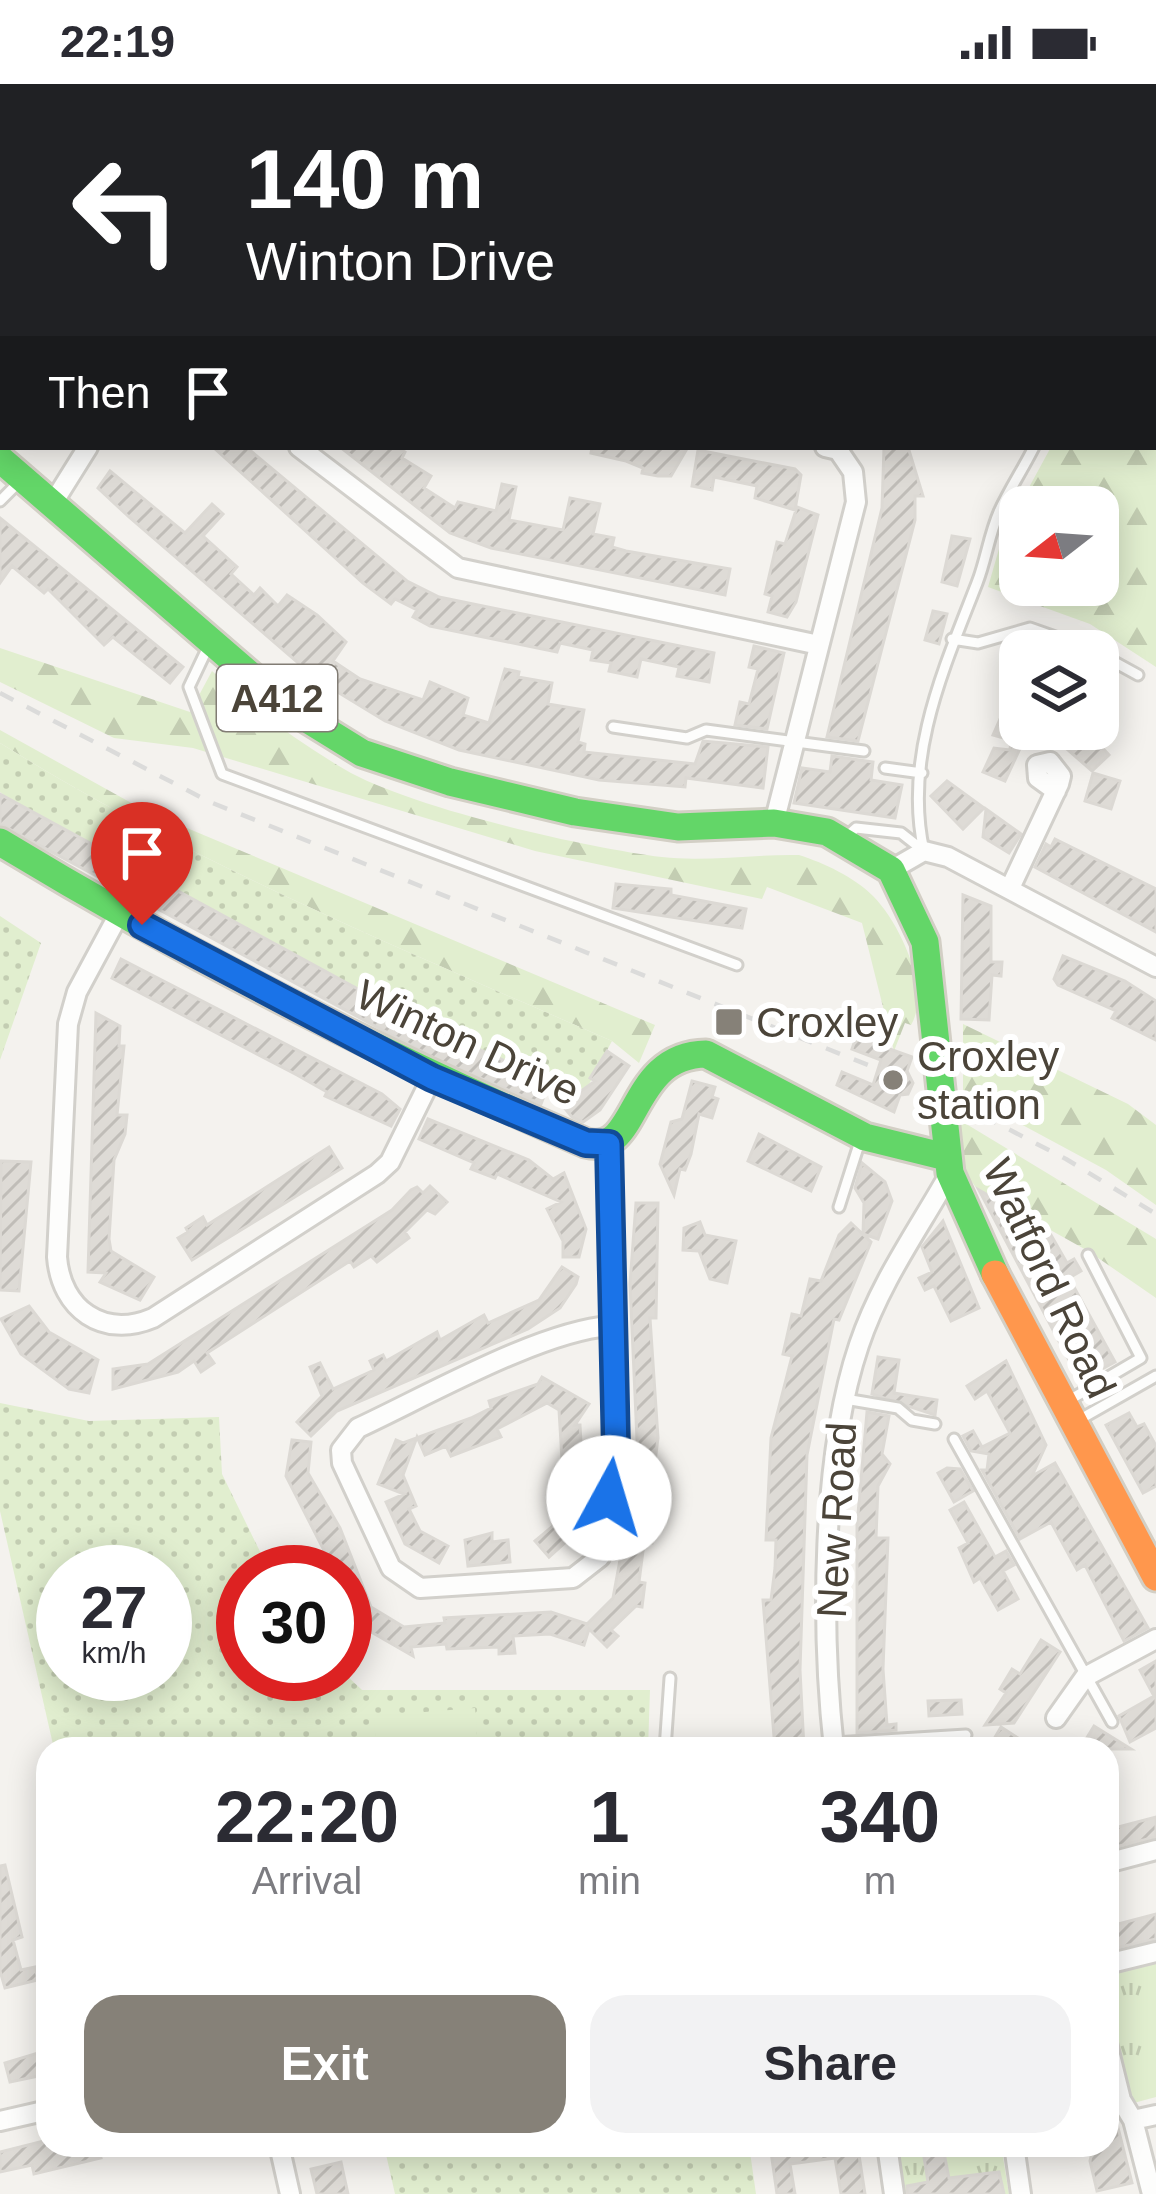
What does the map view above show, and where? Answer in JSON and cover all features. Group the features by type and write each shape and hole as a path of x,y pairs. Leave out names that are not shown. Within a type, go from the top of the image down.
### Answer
{"main road":[{"name":"A412","path":"0,459 311,725 362,753 529,803 679,827 774,823 827,832 891,871"},
{"name":"Winton Drive","path":"0,842 119,914 432,1078 586,1143 609,1144 625,1127 652,1071 692,1052 706,1054 862,1136 948,1165"},
{"name":"Watford Road","path":"891,871 925,942 948,1165 1067,1414 1156,1577"}],"street":[{"path":"53,503 86,450"},
{"path":"303,450 458,568 819,645"},
{"path":"774,823 856,502 853,472 836,450"},
{"path":"1011,886 1056,791"},
{"path":"891,871 924,851 1011,886 1156,967"},
{"path":"119,914 77,992 68,1024 57,1257 62,1286 87,1316 114,1326 153,1318 377,1174 390,1162 432,1078"},
{"path":"609,1144 616,1450 594,1566 573,1578 420,1588 398,1578 342,1463 347,1438 358,1428 535,1348 584,1328 610,1326"},
{"name":"New Road","path":"834,1737 830,1577 835,1445 843,1398 883,1289 948,1165"},
{"path":"1056,1718 1085,1677 1156,1639"},
{"path":"1119,1860 1156,1850"},
{"path":"1119,1961 1156,1952"},
{"path":"1119,2092 1133,2120 1152,2194"},
{"path":"1,2114 36,2111"},
{"path":"1133,2120 1156,2115"},
{"path":"282,2157 290,2194"},
{"path":"889,2157 894,2194"},
{"path":"1015,2157 1021,2194"}],"lane":[{"path":"924,851 917,820 929,719 952,639 999,513 1032,450"},
{"path":"0,501 22,478"},
{"path":"952,639 978,643 999,637"},
{"path":"211,642 189,687 222,774 737,965"},
{"path":"1119,665 1138,675"},
{"path":"613,728 688,738 706,730 864,751"},
{"path":"885,768 922,773"},
{"path":"842,841 856,827 901,832 924,851"},
{"path":"839,1207 862,1136"},
{"path":"1067,1414 1141,1358 1088,1255"},
{"path":"1067,1414 1156,1376"},
{"path":"843,1398 898,1408 912,1420 935,1424"},
{"path":"954,1439 1112,1722"},
{"path":"666,1737 670,1678"},
{"path":"953,1737 966,1736"}],"green space":[{"path":"1049,450 1156,450 1156,667 1119,643 1119,630 1099,630 1040,606 1119,606 1119,486 1030,486"},
{"path":"999,549 999,591 988,587"},
{"path":"0,648 190,712 212,671 275,723 344,769 410,798 498,824 662,857 799,855 818,862 865,889 893,922 915,976 918,994 911,1025 905,1023 894,1051 862,923 767,887 762,899 535,851 193,748 114,738 0,682"},
{"path":"0,730 144,810 655,1025 639,1063 612,1041 301,903 148,828 0,743"},
{"path":"0,743 224,866 612,1041 588,1086 563,1105 550,1081 437,1032 24,810 0,792"},
{"path":"0,916 41,943 0,1060"},
{"path":"963,1024 1128,1104 1156,1125 1156,1205 1106,1170 963,1093"},
{"path":"958,1119 1156,1239 1156,1298 1088,1251 977,1189 962,1168"},
{"path":"0,1403 89,1421 219,1417 222,1474 257,1545 216,1545 216,1701 372,1701 372,1690 650,1690 648,1737 51,1737 43,1701 192,1701 192,1545 36,1545 36,1670 0,1511"},
{"path":"475,1708 477,1737 375,1737 374,1716"},
{"path":"1156,1960 1156,2097 1130,2104 1119,2061 1119,1970"},
{"path":"387,2157 751,2157 756,2194 395,2194"},
{"path":"896,2157 1003,2157 1009,2194 902,2194"}],"building":[{"path":"216,450 250,450 407,581 439,597 714,653 709,682 677,676 679,667 641,659 637,677 609,671 611,663 591,660 593,650 560,643 557,652 430,626 413,617 417,610 395,599 391,604"},
{"path":"344,450 402,450 402,458 431,476 424,488 455,508 458,502 496,511 502,484 516,487 509,520 563,530 570,498 600,504 593,534 614,538 612,547 730,569 725,595 491,548 450,533"},
{"path":"686,450 671,476 642,473 643,468 626,461 591,453"},
{"path":"698,450 795,469 801,475 795,510 755,498 757,486 714,477 712,490 692,486"},
{"path":"884,450 909,450 923,496 915,496 915,520 858,741 827,737 882,508"},
{"path":"110,471 185,533 212,504 223,514 203,536 237,567 231,574 254,595 260,588 278,606 287,595 317,615 346,642 333,661 360,679 423,700 430,682 468,698 463,715 489,723 505,669 519,672 518,677 552,683 548,704 584,710 578,742 585,744 584,752 695,764 703,741 768,747 763,788 686,778 685,787 599,780 459,750 385,721 318,680 129,517 98,488"},
{"path":"797,507 818,515 796,602 787,617 768,612 772,596 765,594 777,542 785,544"},
{"path":"0,518 183,667 170,683 113,637 104,645 48,589 44,593 12,566 0,583"},
{"path":"952,536 970,539 957,586 942,582"},
{"path":"933,611 947,614 939,644 925,640"},
{"path":"754,646 784,653 767,729 735,725 740,702 749,704 758,669 749,667"},
{"path":"994,748 1019,750 1005,781 983,772"},
{"path":"1068,750 1104,750 1109,755 1092,771"},
{"path":"832,756 873,762 871,780 902,785 895,818 794,803 802,768 830,772"},
{"path":"1093,773 1120,781 1111,809 1085,801"},
{"path":"947,781 984,808 963,829 931,796"},
{"path":"0,794 424,1025 550,1081 541,1104 440,1061 0,824"},
{"path":"986,809 1021,834 1009,853 983,837"},
{"path":"1055,839 1156,889 1156,932 1035,867 1046,844 1051,847"},
{"path":"616,884 671,889 671,895 746,909 742,928 613,908"},
{"path":"963,895 991,906 991,962 1002,962 1001,976 992,975 989,1020 961,1019"},
{"path":"1063,956 1125,981 1156,1001 1156,1040 1112,1018 1116,1011 1058,985 1054,979"},
{"path":"121,959 382,1094 400,1109 391,1126 325,1096 327,1092 297,1075 112,978"},
{"path":"96,1013 120,1026 119,1046 124,1046 117,1115 127,1115 114,1160 109,1239 111,1251 154,1277 140,1300 100,1282 106,1273 88,1272"},
{"name":"Croxley station","path":"856,1037 912,1057 907,1071 913,1083 908,1094 900,1095 894,1112 837,1085 842,1072 873,1085 881,1060 852,1049"},
{"path":"607,1051 629,1066 600,1110 583,1122 562,1105 595,1081 590,1078"},
{"path":"692,1081 715,1087 712,1097 718,1099 712,1118 699,1114 691,1154 685,1170 680,1169 674,1195 660,1164 671,1122 682,1119"},
{"path":"428,1119 529,1160 553,1179 564,1173 586,1229 579,1257 563,1257 563,1241 547,1209 561,1202 497,1174 495,1178 471,1169 474,1163 419,1139"},
{"path":"759,1134 821,1167 811,1191 748,1161"},
{"path":"329,1147 342,1168 192,1260 178,1238 188,1232 186,1228 203,1217 207,1225"},
{"path":"1,1161 31,1162 19,1291 0,1290"},
{"path":"862,1163 885,1182 892,1201 878,1239 863,1234 864,1203 855,1188"},
{"path":"430,1186 447,1202 435,1214 427,1210 405,1232 409,1238 377,1262 371,1256 354,1267 350,1261 207,1353 214,1363 201,1372 194,1361 178,1372 113,1389 113,1369 148,1364 392,1210 411,1190 417,1187 423,1193"},
{"path":"979,1190 1016,1211 1033,1245 1051,1235 1067,1263 1074,1259 1081,1271 1069,1278 1115,1362 1080,1381"},
{"path":"636,1203 658,1203 656,1318 650,1318 658,1438 647,1526 654,1526 652,1543 644,1543 639,1582 645,1583 642,1607 636,1606 611,1630 618,1636 607,1647 589,1629 584,1645 550,1634 513,1636 515,1653 499,1654 499,1647 447,1649 446,1644 411,1647 413,1656 372,1632 372,1608 404,1627 445,1623 444,1618 551,1612 587,1624 613,1598 638,1462 630,1284"},
{"path":"943,1221 979,1308 951,1321 934,1286 925,1290 919,1278 932,1272 922,1247"},
{"path":"700,1222 705,1235 736,1241 727,1283 710,1279 699,1251 683,1250 684,1228"},
{"path":"851,1223 871,1242 839,1320 834,1319 807,1455 800,1670 803,1737 774,1737 763,1600 771,1600 775,1568 776,1540 766,1540 771,1438 792,1356 783,1354 792,1314 801,1316 810,1279 821,1281 839,1235"},
{"path":"562,1267 578,1277 576,1284 560,1308 528,1329 337,1411 311,1436 297,1422 322,1396 310,1367 320,1363 333,1389 374,1370 370,1361 383,1355 386,1361 437,1332 440,1340 484,1315 488,1323 539,1300"},
{"path":"29,1306 49,1332 98,1360 89,1393 69,1389 21,1354 1,1319"},
{"path":"878,1357 899,1360 894,1393 937,1400 935,1415 872,1394"},
{"path":"1006,1361 1046,1445 1032,1476 1055,1463 1148,1628 1124,1641 1085,1565 1077,1570 1051,1522 1020,1539 982,1470 987,1470 989,1454 971,1451 963,1436 973,1431 982,1447 1010,1433 987,1391 975,1399 967,1386"},
{"path":"542,1377 589,1404 575,1425 580,1425 582,1461 575,1525 579,1530 549,1557 535,1541 553,1526 558,1476 563,1477 559,1410 547,1403 497,1429 501,1437 451,1456 446,1446 425,1455 417,1438 471,1418 491,1408 489,1401 538,1384"},
{"path":"867,1412 889,1416 882,1454 890,1464 878,1486 876,1538 888,1538 883,1669 887,1725 896,1724 896,1730 857,1733 857,1525"},
{"path":"1129,1413 1137,1427 1144,1424 1156,1446 1156,1486 1143,1493 1106,1425"},
{"path":"417,1438 403,1475 416,1506 409,1509 420,1531 448,1546 439,1563 405,1544 386,1502 404,1494 378,1484 396,1440 403,1443"},
{"path":"292,1440 311,1442 308,1473 347,1545 321,1545 286,1476"},
{"path":"960,1469 973,1491 954,1502 938,1473"},
{"path":"964,1502 995,1557 1006,1551 1014,1565 1003,1571 1018,1599 998,1610 980,1578 974,1582 959,1548 968,1543 950,1510"},
{"path":"492,1533 492,1542 508,1540 510,1562 468,1566 465,1540"},
{"path":"1041,1640 1060,1652 1014,1723 985,1725 1006,1693 1000,1689 1012,1669 1020,1674"},
{"path":"1156,1661 1156,1728 1130,1742 1119,1716 1154,1696 1140,1670"},
{"path":"961,1700 962,1714 929,1716 928,1701"},
{"path":"1094,1726 1112,1737 1087,1737"},
{"path":"1001,1727 1016,1737 995,1737"},
{"path":"1156,1817 1156,1837 1119,1846 1119,1827"},
{"path":"5,1865 22,1937 13,1940 21,1970 35,1967 36,1971 36,1980 5,1988 0,1971 0,1866"},
{"path":"1156,1914 1156,1939 1119,1947 1119,1924"},
{"path":"36,2054 36,2077 10,2082 5,2063"},
{"path":"1119,2132 1132,2183 1097,2191 1091,2157 1119,2157"},
{"path":"36,2143 36,2157 101,2158 34,2174 32,2165 0,2172 0,2152"},
{"path":"772,2157 859,2157 865,2194 841,2194 835,2158 790,2164 795,2194 777,2194"},
{"path":"924,2157 945,2157 949,2178 999,2172 1004,2194 907,2194 907,2186 928,2182"},
{"path":"341,2162 348,2194 317,2194 311,2169"}],"railway":[{"path":"0,693 210,802 878,1069"},
{"path":"956,1102 1066,1159 1156,1214"}],"traffic: fast":[{"path":"0,459 286,706 362,753 450,782 575,812 678,827 774,823 827,832 891,870 925,942 950,1173 995,1274"},
{"path":"0,842 288,1003 586,1143 603,1144 616,1136 662,1070 680,1059 706,1054 865,1137 946,1157"}],"traffic: slow":[{"path":"995,1274 1156,1577"}],"place":[{"name":"Croxley","path":"729,1022"},
{"name":"Croxley station","path":"893,1080"}],"route":[{"path":"142,925 432,1078 586,1143 609,1144 616,1450 609,1498"}]}
